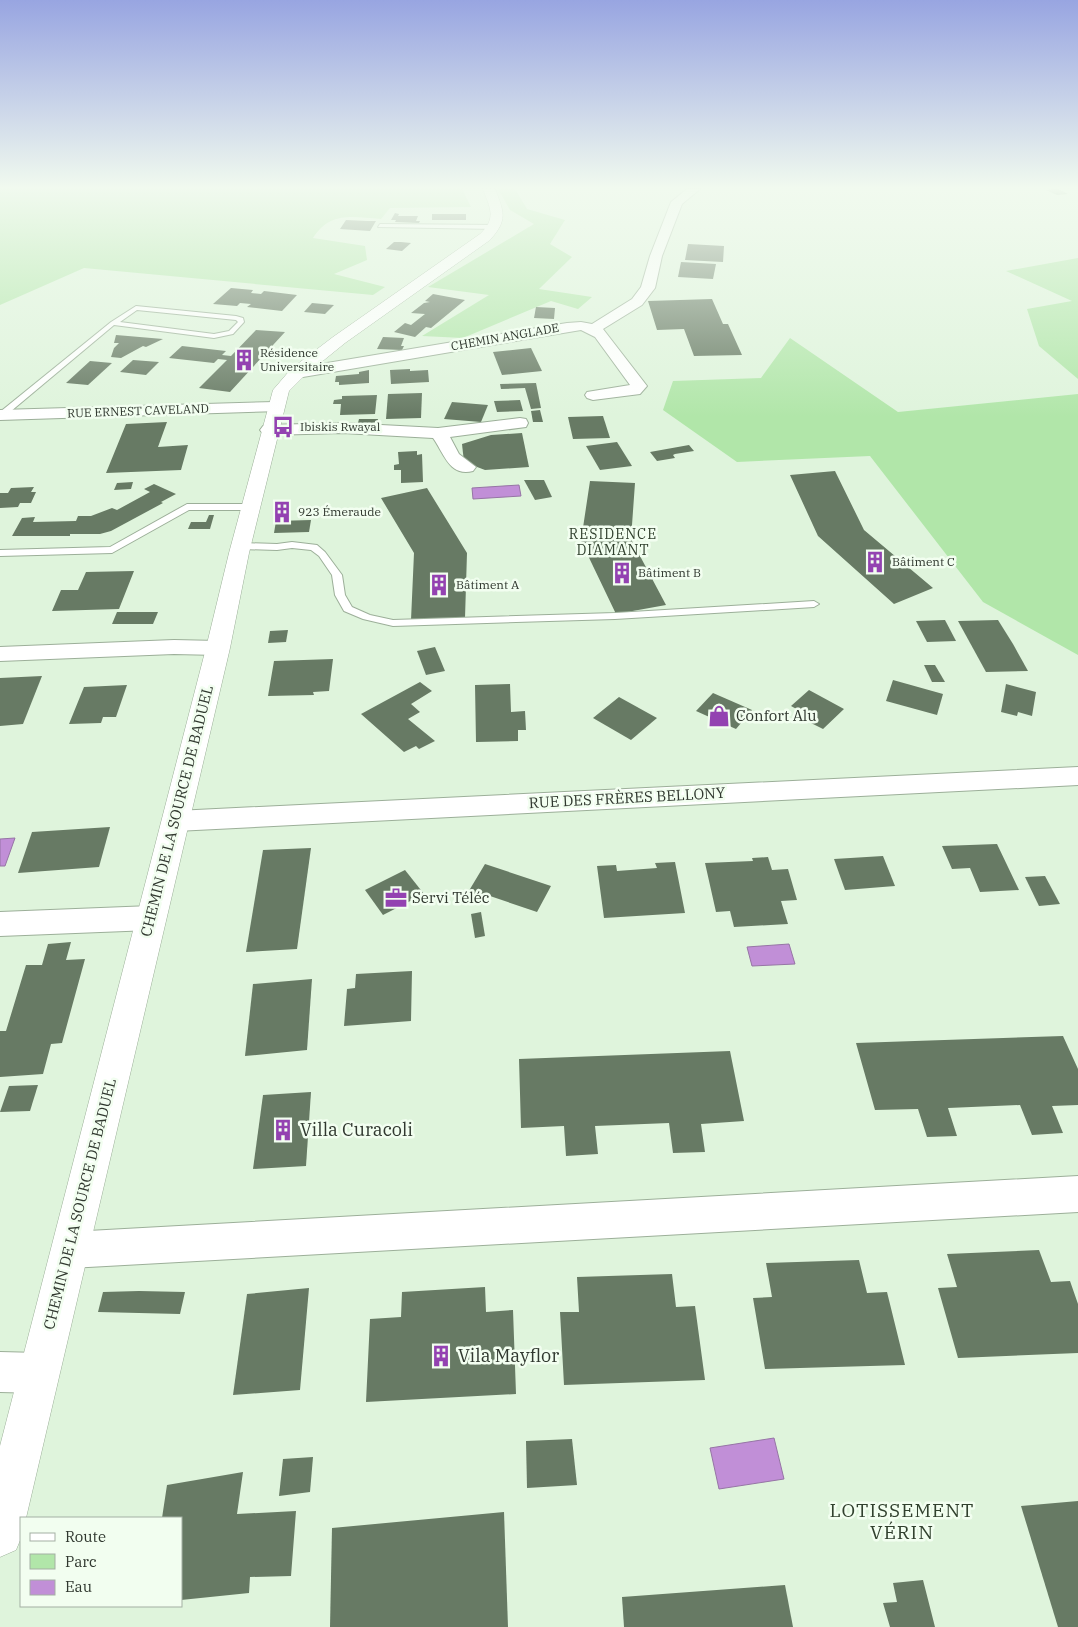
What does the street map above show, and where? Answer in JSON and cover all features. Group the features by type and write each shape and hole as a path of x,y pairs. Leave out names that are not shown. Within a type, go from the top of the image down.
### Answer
{"street":[{"name":"CHEMIN DE LA SOURCE DE BADUEL","path":"0,1534 176,821 275,407 281,390 297,373 444,265"},
{"path":"593,395 634,391 639,386 600,334 594,329 636,302 648,288 654,265"},
{"name":"CHEMIN ANGLADE","path":"297,373 566,327 583,326 594,329"},
{"name":"RUE ERNEST CAVELAND","path":"1,415 275,407"},
{"path":"269,430 343,428 438,433 495,424 520,423"},
{"path":"438,433 442,437 452,460 467,467"},
{"path":"0,654 218,648"},
{"name":"RUE DES FRÈRES BELLONY","path":"176,821 1078,776"},
{"path":"0,924 151,918"},
{"path":"70,1250 1078,1194"},
{"path":"0,1372 39,1373"}],"lane":[{"path":"1,415 113,323 129,311 145,308 241,319 241,322 230,333 214,336 113,323"},
{"path":"0,553 112,550 187,508 252,506"},
{"path":"241,546 292,545 314,547 322,554 337,575 340,595 348,608 367,617 393,623 616,616 814,604"}],"green space":[{"path":"0,265 355,265 334,274 385,287 373,295 84,268 0,305"},
{"path":"465,265 564,265 539,289 592,297 578,309 551,301 463,338 422,336 489,295 428,287"},
{"path":"1040,265 1078,265 1078,379 1039,346 1027,309 1072,301 1006,271"},
{"path":"790,338 898,412 1078,394 1078,655 983,602 870,456 737,462 663,410 673,381 761,378"}],"water":[{"path":"519,485 521,496 473,499 472,488"},
{"path":"15,838 5,866 0,866 0,839"},
{"path":"789,944 795,964 752,966 747,947"},
{"path":"774,1438 784,1479 719,1489 710,1448"}],"building":[{"path":"680,265 716,265 713,279 678,277"},
{"path":"231,288 253,290 251,293 261,294 264,291 297,295 282,311 247,307 251,304 240,303 237,306 213,304"},
{"path":"433,294 465,300 431,328 426,327 415,337 394,332 405,323 411,325 425,314 411,313 424,303 430,302 425,301"},
{"path":"712,299 723,324 728,324 742,355 694,356 684,329 657,330 648,301"},
{"path":"312,303 334,305 325,314 304,312"},
{"path":"536,307 555,308 554,319 534,318"},
{"name":"Résidence Universitaire","path":"256,330 285,332 230,392 199,388 227,360 218,359 214,363 169,358 182,346 226,351 222,355 231,356"},
{"path":"116,335 163,339 146,347 143,346 121,358 111,357 114,348 119,343 114,343"},
{"path":"383,337 404,338 401,346 404,346 402,350 377,349"},
{"path":"531,348 542,371 502,375 493,352"},
{"path":"133,360 159,362 146,375 120,372"},
{"path":"90,361 112,363 88,385 66,383"},
{"path":"410,369 410,371 428,370 429,382 391,384 390,370"},
{"path":"369,370 369,383 339,385 339,382 335,382 336,376 359,374 359,372"},
{"path":"536,383 541,408 531,409 525,388 501,389 500,384"},
{"path":"422,393 421,418 386,419 388,394"},
{"path":"377,395 375,414 340,415 341,404 333,404 334,400 342,399 342,396"},
{"path":"520,400 523,411 497,412 494,401"},
{"path":"452,402 488,405 481,422 444,419"},
{"path":"540,410 543,422 533,422 531,411"},
{"path":"603,416 610,438 573,439 568,417"},
{"path":"359,419 378,419 376,427 357,427"},
{"path":"167,422 158,447 188,445 181,470 106,473 126,424"},
{"path":"522,433 529,467 485,470 464,462 462,444 491,435"},
{"path":"617,442 632,466 600,470 586,446"},
{"path":"689,445 694,451 675,454 673,455 675,458 657,461 650,452"},
{"path":"417,451 417,455 422,454 423,482 401,483 401,470 394,470 394,465 399,464 398,452"},
{"name":"Bâtiment C","path":"835,471 864,530 933,588 894,604 818,536 790,475"},
{"path":"524,480 544,480 552,497 535,500"},
{"name":"Bâtiment B","path":"590,481 635,483 631,539 666,605 616,614 581,541"},
{"path":"133,482 131,489 114,490 117,483"},
{"path":"154,484 176,494 111,531 100,534 70,534 70,536 12,536 22,518 35,517 33,522 76,521 78,516 91,516 112,508 117,510 150,492 144,489"},
{"path":"34,487 31,492 36,492 31,503 20,503 18,507 0,508 0,493 8,493 11,488"},
{"name":"Bâtiment A","path":"427,488 467,553 465,618 411,620 414,553 381,498"},
{"path":"209,515 214,515 210,529 188,529 191,522 206,522"},
{"path":"311,520 309,532 274,533 276,521"},
{"path":"134,571 119,609 52,611 61,590 78,590 86,572"},
{"path":"117,612 158,612 153,624 112,624"},
{"path":"945,620 956,641 927,642 916,621"},
{"path":"998,620 1028,671 986,672 958,621"},
{"path":"288,630 286,642 268,643 270,631"},
{"path":"435,647 445,671 426,675 417,651"},
{"path":"333,659 329,691 313,692 314,695 268,696 274,661"},
{"path":"924,665 935,665 945,682 932,682"},
{"path":"42,676 23,724 0,726 0,678"},
{"path":"893,680 943,694 937,715 886,701"},
{"path":"420,682 432,691 411,704 420,712 408,719 435,741 419,749 416,746 404,752 361,714"},
{"path":"510,684 511,712 525,711 526,730 518,730 518,741 476,742 475,685"},
{"path":"1006,684 1036,692 1032,716 1018,712 1017,716 1001,712"},
{"path":"127,685 116,717 103,717 101,723 69,724 84,687"},
{"path":"809,690 844,709 823,729 807,721 811,717 791,706"},
{"path":"713,693 752,710 736,729 696,711"},
{"path":"619,697 657,718 631,740 593,718"},
{"path":"110,827 99,867 18,873 32,832"},
{"path":"997,844 1019,890 980,892 970,868 952,869 942,846"},
{"path":"311,848 297,949 246,952 263,850"},
{"path":"883,856 895,886 845,890 834,859"},
{"path":"768,857 772,870 788,869 797,900 781,901 788,924 734,927 730,911 716,912 705,863 753,861 752,858"},
{"path":"675,862 685,913 604,918 597,866 616,865 617,871 657,868 655,863"},
{"path":"485,864 551,886 537,912 487,895 484,900 467,894"},
{"path":"405,870 424,894 383,915 365,890"},
{"path":"1045,876 1060,904 1039,906 1025,877"},
{"path":"481,912 485,936 475,938 471,914"},
{"path":"71,942 66,960 85,959 62,1043 51,1044 43,1074 0,1077 0,1031 6,1031 26,965 42,965 48,944"},
{"path":"412,971 411,1021 344,1026 347,989 355,988 356,974"},
{"path":"312,979 307,1050 245,1056 253,984"},
{"path":"1063,1036 1078,1069 1078,1105 1052,1106 1063,1133 1032,1135 1020,1105 948,1108 957,1136 927,1137 918,1109 875,1110 856,1043"},
{"path":"730,1051 744,1121 701,1124 705,1152 673,1153 669,1123 595,1126 598,1154 566,1156 564,1126 521,1128 519,1059"},
{"path":"38,1085 30,1111 0,1112 9,1086"},
{"name":"Villa Curacoli","path":"311,1092 306,1166 253,1169 263,1095"},
{"path":"1039,1250 1051,1282 1070,1281 1078,1304 1078,1353 958,1358 938,1288 957,1287 947,1254"},
{"path":"859,1260 867,1293 887,1292 905,1365 765,1369 753,1298 772,1297 766,1263"},
{"path":"672,1274 676,1307 695,1306 705,1380 564,1385 560,1312 579,1312 577,1277"},
{"name":"Vila Mayflor","path":"485,1287 486,1312 513,1310 516,1394 366,1402 370,1319 401,1317 402,1292"},
{"path":"309,1288 300,1390 233,1395 247,1294"},
{"path":"103,1292 185,1292 180,1314 98,1312"},
{"path":"572,1439 577,1485 527,1488 526,1441"},
{"path":"313,1457 310,1492 279,1496 283,1459"},
{"path":"243,1472 237,1514 296,1511 291,1576 250,1577 249,1593 182,1600 182,1517 162,1517 167,1485"},
{"path":"1078,1501 1078,1627 1058,1627 1021,1506"},
{"path":"504,1512 508,1627 330,1627 332,1528"},
{"path":"923,1580 935,1627 890,1627 883,1603 897,1602 893,1583"},
{"path":"785,1585 793,1627 624,1627 622,1597"}],"place":[{"name":"Résidence Universitaire","path":"244,360"},
{"name":"Ibiskis Rwayal","path":"283,427"},
{"name":"923 Émeraude","path":"282,512"},
{"name":"Bâtiment C","path":"875,562"},
{"name":"Bâtiment B","path":"622,573"},
{"name":"Bâtiment A","path":"439,585"},
{"name":"Confort Alu","path":"719,716"},
{"name":"Servi Téléc","path":"396,898"},
{"name":"Villa Curacoli","path":"283,1130"},
{"name":"Vila Mayflor","path":"441,1356"}],"district":[{"name":"RESIDENCE DIAMANT","path":"613,542"},
{"name":"LOTISSEMENT VÉRIN","path":"902,1521"}]}
